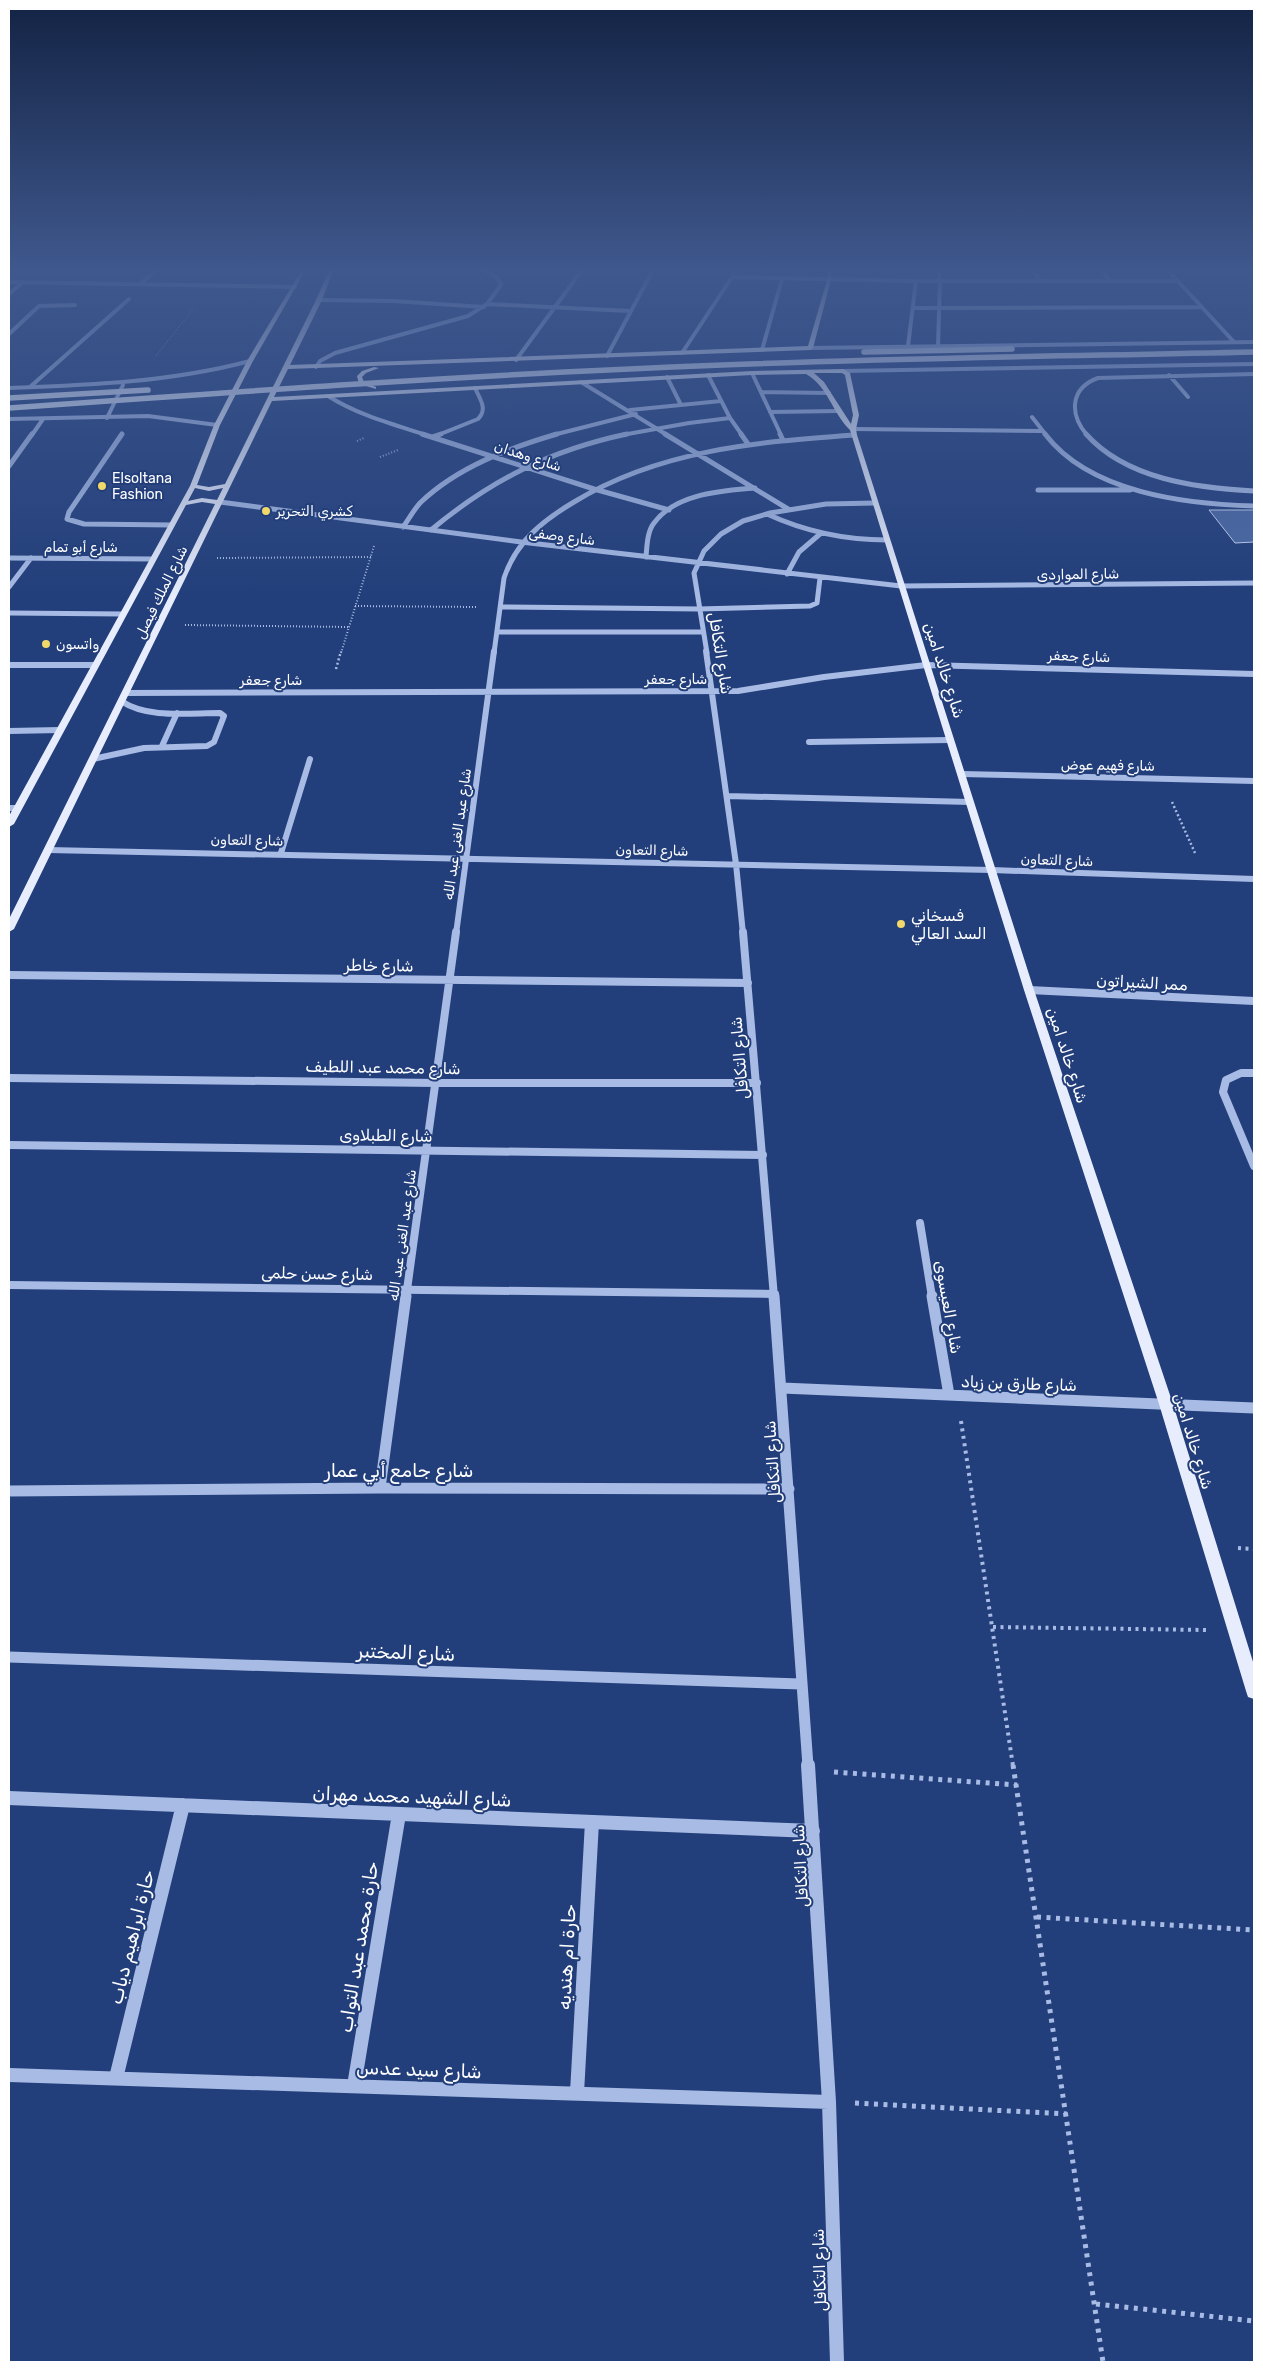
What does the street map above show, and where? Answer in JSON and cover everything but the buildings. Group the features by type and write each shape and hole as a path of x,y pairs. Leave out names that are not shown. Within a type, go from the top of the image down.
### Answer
{"main road":[{"name":"شارع الملك فيصل","path":"9,824 193,486 217,425 242,377"},
{"name":"شارع الملك فيصل","path":"9,929 281,377"},
{"path":"360,377 361,383 375,388 397,391"},
{"path":"9,408 486,377"},
{"path":"270,399 674,377"},
{"name":"شارع خالد امين","path":"817,377 829,393 845,424 853,432"},
{"name":"شارع خالد امين","path":"849,377 856,415 853,432 1029,990 1166,1404 1254,1691"},
{"path":"266,382 286,381"},
{"path":"226,385 246,384"},
{"path":"9,398 157,389"},
{"path":"193,486 209,489 228,485"},
{"path":"183,504 202,500 220,502"}],"street":[{"path":"30,387 42,377"},
{"path":"9,388 123,383 184,377"},
{"path":"667,377 681,405"},
{"path":"709,377 730,418 748,444"},
{"path":"754,377 783,440"},
{"path":"1112,377 1086,382 1079,387 1074,400 1075,413 1081,427 1092,441 1117,459 1152,475 1208,488 1254,491"},
{"path":"1170,377 1188,397"},
{"path":"581,382 630,410 788,508"},
{"path":"107,418 123,383"},
{"path":"432,436 478,419 483,414 484,409 475,388"},
{"path":"761,392 829,393"},
{"name":"شارع وهدان","path":"328,396 355,411 594,489 669,510"},
{"path":"630,410 721,401"},
{"path":"770,412 838,411"},
{"path":"402,527 409,514 435,488 453,477 495,457 561,431 636,414"},
{"path":"9,419 165,417 217,425"},
{"path":"1032,417 1041,431 1058,448 1080,464 1135,490"},
{"path":"431,530 483,488 524,466 591,442 657,427 730,418"},
{"path":"9,466 43,419"},
{"name":"شارع عبد الغنى عبد الله","path":"380,1488 501,608 508,566 521,542 555,514 594,489 640,469 698,453 748,444 853,432 1041,431"},
{"path":"122,434 69,512 67,518 84,524 172,525"},
{"path":"646,557 650,531 654,523 669,510 688,501 713,494 755,488"},
{"path":"1198,503 1208,488"},
{"path":"1038,490 1135,490 1198,503 1254,506"},
{"name":"شارع وصفى","path":"220,502 521,542 901,586"},
{"path":"697,563 706,546 718,536 732,527 767,514 788,508 875,503"},
{"path":"767,514 791,525 843,539 887,540"},
{"path":"787,574 800,552 820,534"},
{"name":"شارع أبو تمام","path":"9,558 153,559"},
{"path":"9,587 32,558"},
{"name":"شارع التكافل","path":"697,563 694,583 713,692 736,864 775,1294 801,1684 813,1831 829,2102 837,2362"},
{"path":"501,608 699,609 810,606 817,603 820,578"},
{"name":"شارع المواردى","path":"901,586 964,588 1254,583"},
{"path":"9,613 123,614"},
{"path":"498,632 703,632"},
{"path":"9,665 96,665"},
{"name":"شارع جعفر","path":"126,692 713,692 749,690 834,676 926,665 1254,674"},
{"path":"93,759 126,750 211,744 214,742 224,716 220,713 143,711 122,701"},
{"path":"162,746 177,713"},
{"path":"9,731 60,730"},
{"path":"809,742 950,740"},
{"path":"281,853 310,759"},
{"name":"شارع فهيم عوض","path":"961,774 1254,781"},
{"path":"727,796 970,802"},
{"path":"9,808 18,808"},
{"name":"شارع التعاون","path":"48,850 281,853 992,870 1254,879"},
{"name":"شارع خاطر","path":"9,975 748,983"},
{"name":"ممر الشيراتون","path":"1029,990 1254,1001"},
{"path":"1254,1073 1232,1076 1226,1080 1223,1092 1254,1166"},
{"name":"شارع محمد عبد اللطيف","path":"9,1078 436,1083 757,1082"},
{"name":"شارع الطبلاوى","path":"9,1145 763,1155"},
{"name":"شارع العيسوى","path":"920,1223 953,1395"},
{"name":"شارع حسن حلمى","path":"9,1285 775,1294"},
{"name":"شارع طارق بن زياد","path":"782,1388 1254,1408"},
{"name":"شارع جامع أبي عمار","path":"9,1491 380,1488 789,1488"},
{"name":"شارع المختبر","path":"9,1657 801,1684"},
{"name":"شارع الشهيد محمد مهران","path":"9,1798 813,1831"},
{"name":"حارة ابراهيم دياب","path":"116,2078 183,1805"},
{"name":"حارة محمد عبد التواب","path":"354,2086 399,1814"},
{"name":"حارة ام هنديه","path":"577,2093 592,1822"},
{"name":"شارع سيد عدس","path":"9,2075 829,2102"}],"path":[{"path":"328,692 381,524"},
{"path":"192,558 371,557"},
{"path":"355,606 501,608"},
{"path":"159,625 349,627"},
{"path":"1161,778 1206,877"},
{"path":"953,1395 993,1627 1096,2304 1103,2362"},
{"path":"993,1627 1236,1631"},
{"path":"808,1770 1017,1785"},
{"path":"1037,1916 1254,1930"},
{"path":"829,2102 1067,2114"},
{"path":"1096,2304 1254,2321"}],"place":[{"name":"Elsoltana Fashion","path":"102,486"},
{"name":"كشري التحرير","path":"266,511"},
{"name":"واتسون","path":"46,644"},
{"name":"فسخاني السد العالي","path":"901,924"}]}
